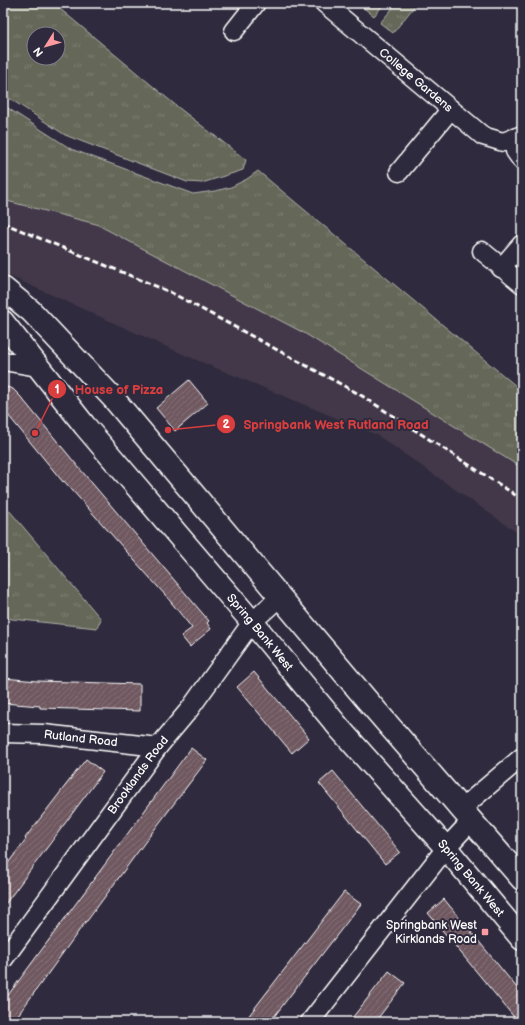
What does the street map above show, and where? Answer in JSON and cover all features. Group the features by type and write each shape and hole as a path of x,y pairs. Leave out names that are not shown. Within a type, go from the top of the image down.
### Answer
{"street":[{"path":"234,31 256,3"},
{"name":"College Gardens","path":"324,3 483,136 503,142 518,136"},
{"path":"399,172 450,109"},
{"name":"College Gardens","path":"518,136 515,151 522,161"},
{"path":"501,268 522,244"},
{"path":"482,251 522,284"},
{"path":"3,288 31,311 113,398 370,704 522,879"},
{"name":"Spring Bank West","path":"3,322 85,426 342,730 446,848 522,939"},
{"path":"3,361 38,367"},
{"name":"Brooklands Road","path":"3,960 158,747 188,710 252,622 280,597"},
{"name":"Rutland Road","path":"3,733 44,734 158,747"},
{"path":"310,1022 446,848 466,815 522,757"}],"shaded area":[{"path":"3,200 96,224 304,333 522,468 522,536 377,435 187,356 3,273"}],"green space":[{"path":"3,3 53,3 179,108 246,160 243,170 202,183 187,182 65,135 3,93"},
{"path":"364,3 385,3 374,16 361,6"},
{"path":"397,3 417,3 393,33 380,23"},
{"path":"3,105 71,149 193,194 231,187 247,179 258,171 522,391 522,468 304,333 96,224 3,200"},
{"path":"3,503 101,619 97,628 3,618"}],"building":[{"path":"189,380 208,403 175,431 156,408"},
{"path":"3,386 13,389 20,396 209,621 207,623 211,629 190,647 181,636 192,628 166,596 64,481 63,482 3,409"},
{"path":"254,672 309,738 292,753 237,687"},
{"path":"3,678 37,681 140,684 140,711 40,708 40,706 3,703"},
{"path":"191,748 207,760 86,921 13,1022 3,1022 3,1002"},
{"path":"86,759 103,772 3,907 3,870 26,839 25,838"},
{"path":"333,771 400,852 385,864 319,783"},
{"path":"344,892 361,904 270,1022 244,1022"},
{"path":"444,899 522,994 522,1022 518,1022 428,913"},
{"path":"389,971 405,983 375,1022 349,1022"}],"railway":[{"path":"3,223 170,292 359,394 522,500"}],"place":[{"name":"Springbank West Rutland Road","path":"168,430"},
{"name":"House of Pizza","path":"35,433"},
{"name":"Springbank West Kirklands Road","path":"485,932"}]}
